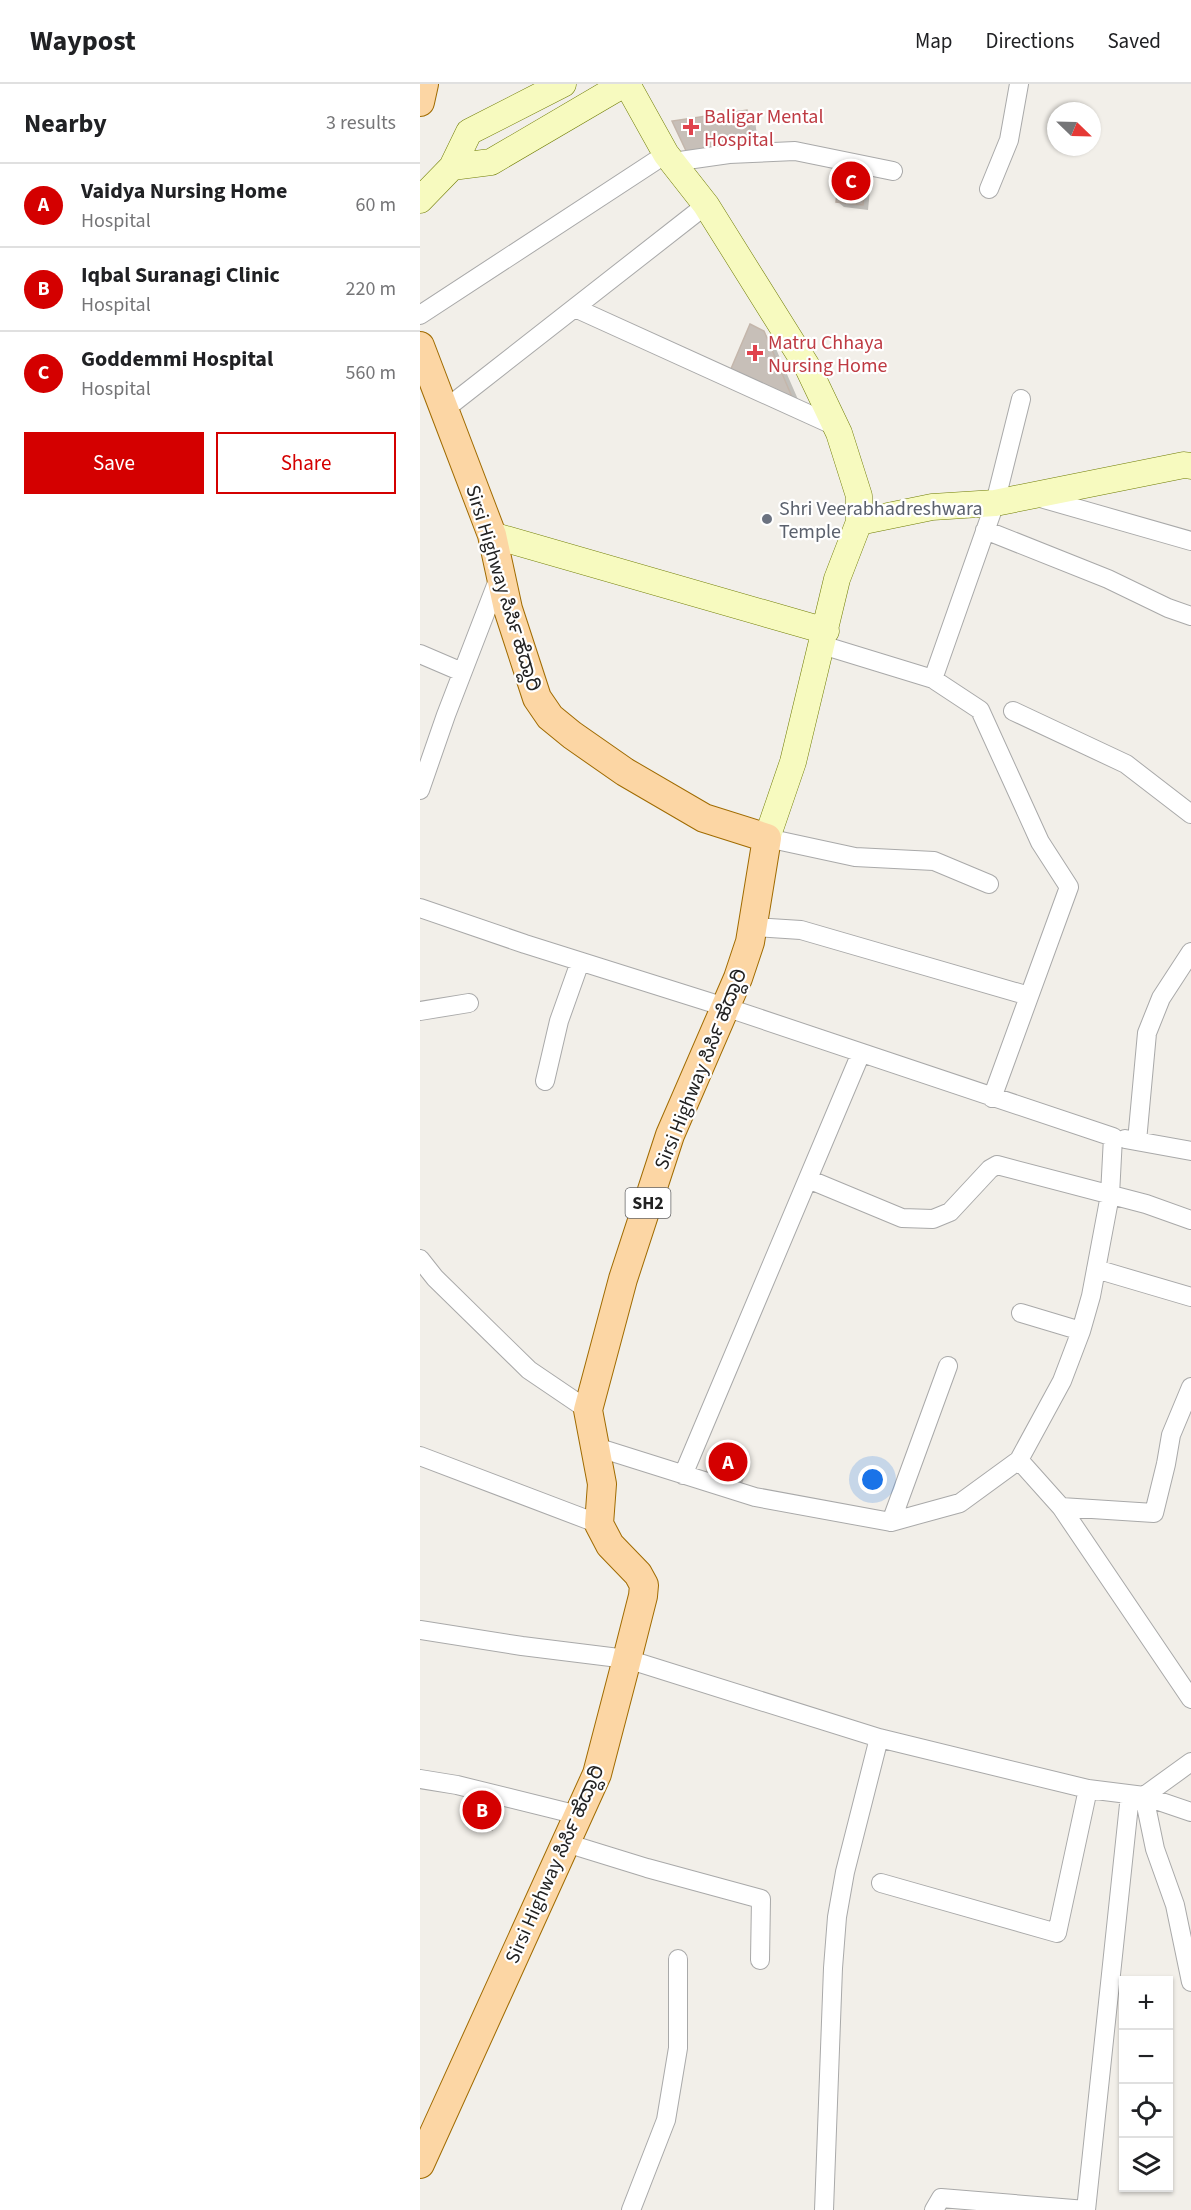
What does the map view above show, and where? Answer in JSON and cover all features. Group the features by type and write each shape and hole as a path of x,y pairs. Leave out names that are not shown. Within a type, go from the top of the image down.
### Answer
{"main road":[{"path":"420,102 424,84"},
{"name":"Sirsi Highway ಸಿರ್ಸಿ ಹೆದ್ದಾರಿ","path":"420,346 492,535 508,609 537,698 550,717 625,772 704,818 766,838 750,942 738,978 670,1135 623,1279 588,1410 602,1484 599,1524 610,1545 638,1574 644,1585 597,1774 420,2164"}],"street":[{"path":"420,200 452,167 469,132 563,84"},
{"path":"452,167 491,162 625,84 670,158 706,205 808,368 835,426 859,496 859,522 837,579 793,762 766,838 855,857 934,861 988,884"},
{"path":"989,189 1009,140 1019,84"},
{"path":"420,315 670,158 795,151 893,171"},
{"path":"444,410 706,205"},
{"path":"575,308 835,426"},
{"path":"933,679 995,503 1021,399"},
{"path":"859,522 932,507 995,503 1185,465 1191,466"},
{"path":"1032,495 1191,541"},
{"path":"985,530 1108,579 1168,608 1191,616"},
{"path":"492,535 824,638 933,679 980,710 1040,842 1069,887 992,1098"},
{"path":"420,790 500,573"},
{"path":"420,654 462,672"},
{"path":"1013,711 1126,764 1191,814"},
{"path":"420,908 1113,1137 1191,1151"},
{"path":"753,927 801,930 1029,996"},
{"path":"1137,1141 1147,1033 1161,998 1191,952"},
{"path":"544,1081 559,1022 580,962"},
{"path":"420,1011 469,1003"},
{"path":"683,1475 861,1053"},
{"path":"593,1446 755,1497 891,1522 960,1503 1019,1460 1062,1381 1082,1331 1096,1269 1110,1195 1113,1137"},
{"path":"808,1179 903,1218 933,1220 950,1212 990,1169 998,1166 1146,1204 1191,1220"},
{"path":"420,1259 435,1278 529,1370 588,1410"},
{"path":"1096,1269 1191,1297"},
{"path":"1021,1313 1082,1331"},
{"path":"891,1522 948,1366"},
{"path":"1061,1507 1154,1513 1171,1435 1191,1387"},
{"path":"420,1456 599,1524"},
{"path":"1019,1460 1061,1507 1191,1699"},
{"path":"420,1630 627,1659 879,1738 1088,1789 1137,1795 1191,1812"},
{"path":"824,2210 837,1917 845,1872 879,1738"},
{"path":"1137,1795 1191,1762"},
{"path":"420,1779 457,1785 578,1815"},
{"path":"881,1883 1057,1933 1088,1789"},
{"path":"1137,1795 1174,1905 1191,1982"},
{"path":"934,2210 941,2198 1086,2210 1137,1795"},
{"path":"566,1843 761,1899 760,1960"},
{"path":"631,2210 666,2120 678,2049 678,1959"}],"building":[{"path":"747,110 752,147 688,155 672,121"},
{"path":"839,170 866,173 863,205 836,202"},
{"path":"750,324 764,331 792,397 730,371"},
{"path":"717,1448 744,1460 734,1483 707,1471"},
{"path":"477,1798 493,1801 487,1826 472,1823"}],"place":[{"name":"Baligar Mental Hospital","path":"691,127"},
{"name":"Goddemmi Hospital","path":"851,181"},
{"name":"Matru Chhaya Nursing Home","path":"755,353"},
{"name":"Shri Veerabhadreshwara Temple","path":"767,519"},
{"name":"Vaidya Nursing Home","path":"728,1462"},
{"name":"Iqbal Suranagi Clinic","path":"482,1810"}]}
